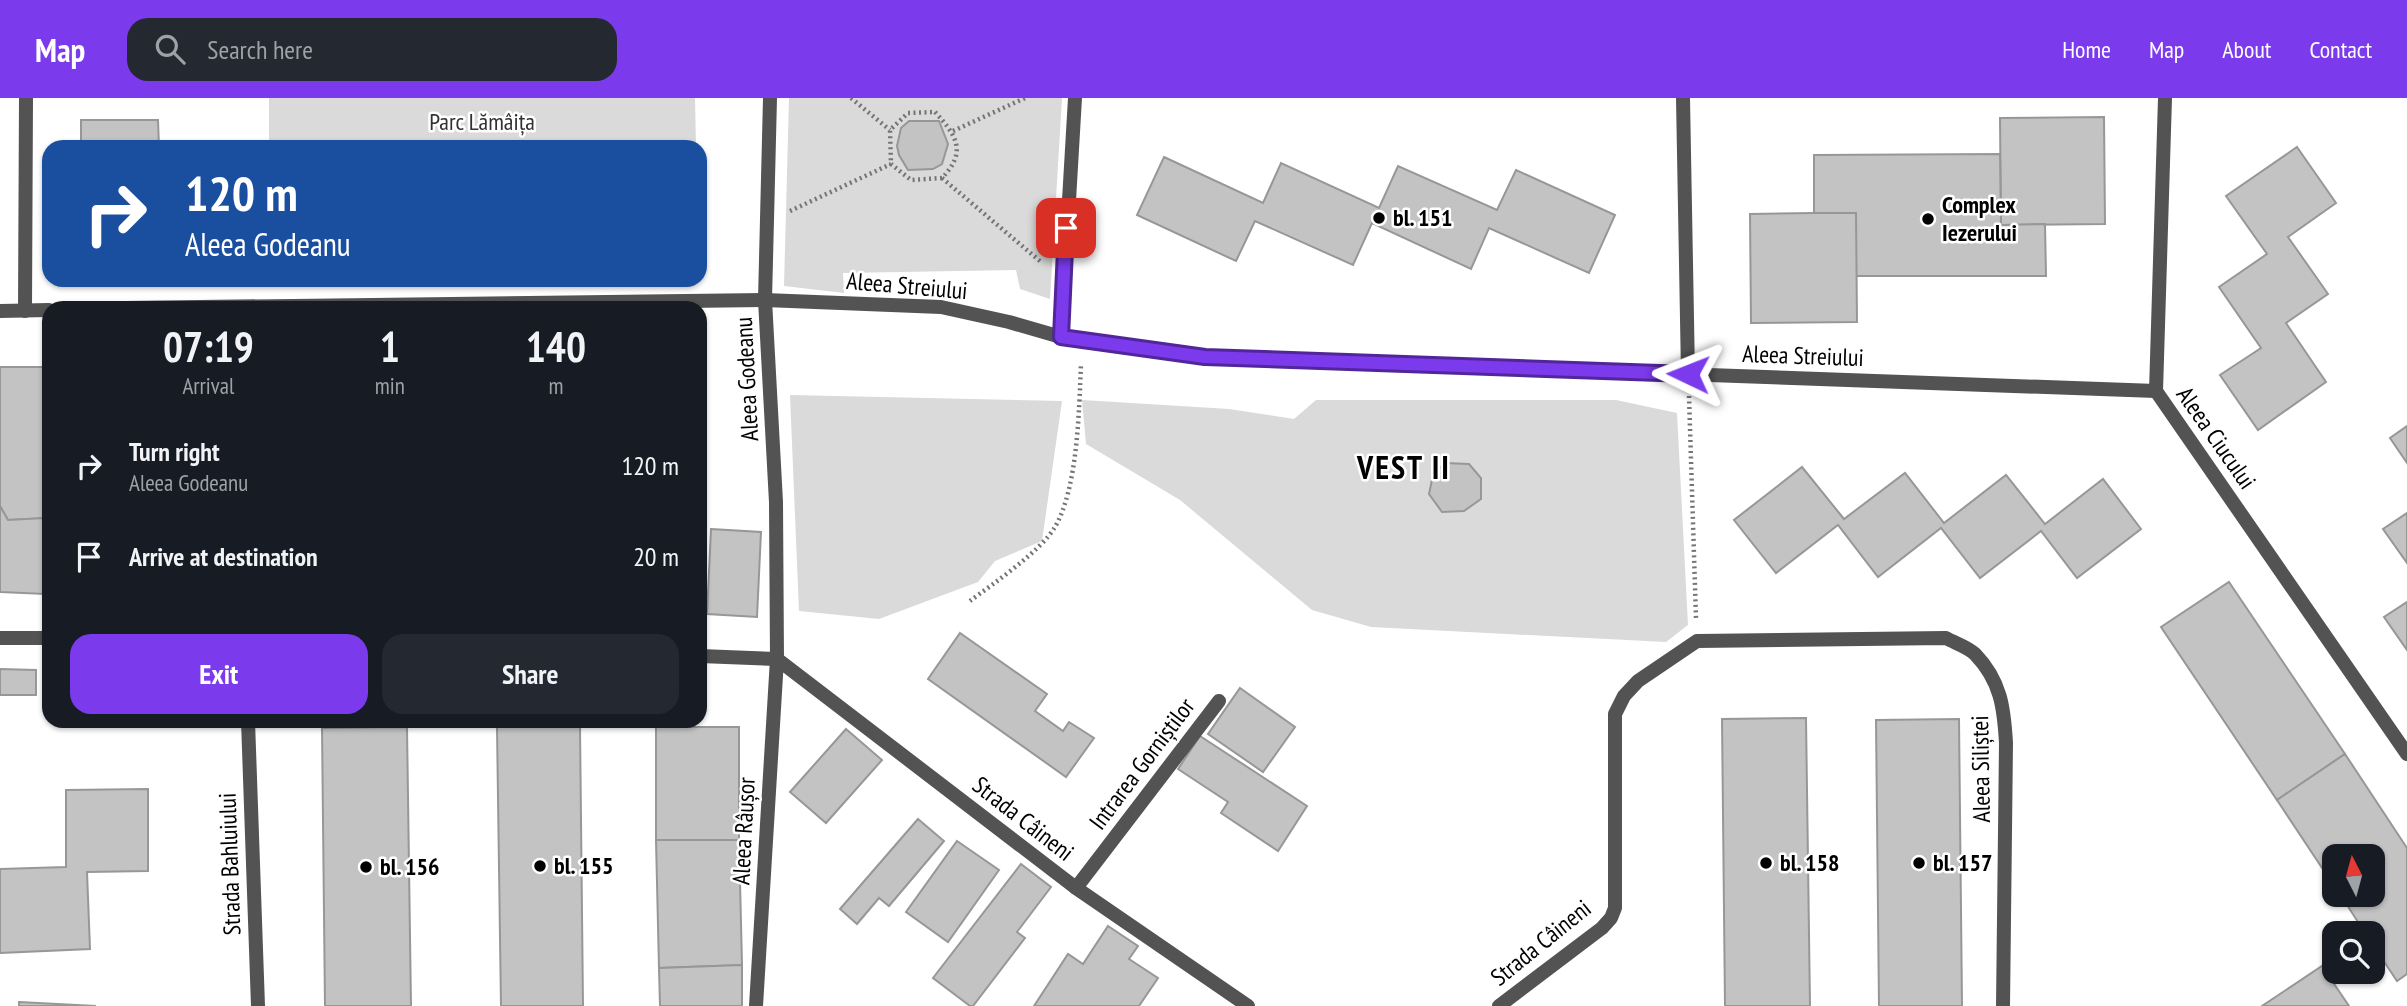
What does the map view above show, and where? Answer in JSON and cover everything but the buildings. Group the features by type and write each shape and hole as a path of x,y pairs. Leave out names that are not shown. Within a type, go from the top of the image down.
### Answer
{"street":[{"path":"25,310 26,98"},
{"name":"Aleea Godeanu","path":"770,98 765,300 776,502 777,659"},
{"path":"1061,337 1075,98"},
{"path":"1683,98 1688,374"},
{"name":"Aleea Ciucului","path":"2165,98 2156,391 2406,752"},
{"name":"Aleea Streiului","path":"690,301 765,300 941,307 1061,337 1205,357 2156,391"},
{"path":"0,311 42,310"},
{"path":"0,638 42,638"},
{"name":"Aleea Siliștei","path":"1697,641 1946,638 1974,652 1993,678 2004,707 2006,757 2003,1006"},
{"name":"Strada Câineni","path":"1499,1006 1602,928 1611,918 1615,908 1615,714 1624,696 1638,681 1697,641"},
{"path":"707,656 777,659"},
{"name":"Strada Câineni","path":"777,659 1076,888 1248,1006"},
{"name":"Aleea Râușor","path":"756,1006 777,659"},
{"name":"Intrarea Gorniștilor","path":"1076,888 1219,701"},
{"name":"Strada Bahluiului","path":"248,728 258,1006"}],"path":[{"path":"851,98 890,130"},
{"path":"953,131 1025,98"},
{"path":"935,112 953,131 957,145 954,166 942,178 911,180 891,164 890,130 908,113 935,112"},
{"path":"767,222 891,164"},
{"path":"942,178 1063,281"},
{"path":"970,601 1026,558 1054,528 1067,497 1077,439 1082,340"},
{"path":"1688,374 1697,641"}],"green space":[{"name":"Parc Lămâița","path":"269,98 695,98 696,140 269,140"},
{"path":"789,98 1062,98 1050,299 1020,289 1016,270 843,273 844,293 784,286"},
{"path":"790,395 1062,401 1042,541 995,561 978,582 879,619 799,611"},
{"path":"1082,400 1229,409 1294,419 1316,400 1616,400 1677,413 1688,625 1666,642 1371,627 1312,610 1180,500 1086,444"}],"place":[{"name":"bl. 151","path":"1379,218"},
{"name":"Complex Iezerului","path":"1928,219"},
{"name":"bl. 158","path":"1766,863"},
{"name":"bl. 157","path":"1919,863"},
{"name":"bl. 155","path":"540,866"},
{"name":"bl. 156","path":"366,867"}],"district":[{"name":"VEST II","path":"1404,468"}],"route":[{"path":"1066,228 1061,337 1205,357 1688,374"}]}
